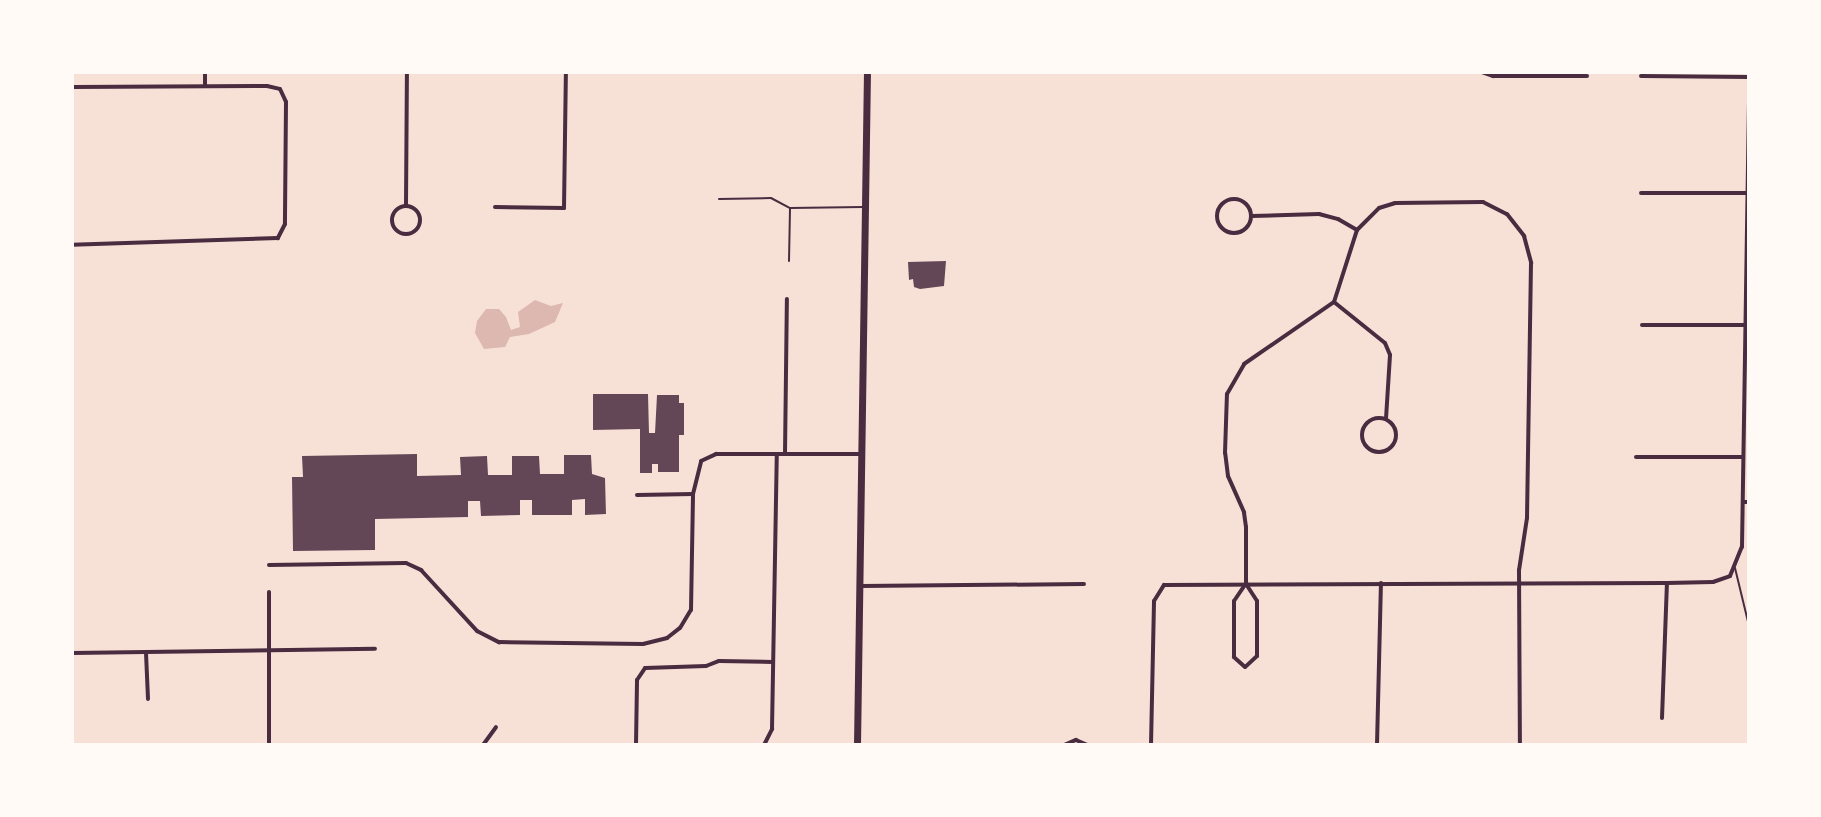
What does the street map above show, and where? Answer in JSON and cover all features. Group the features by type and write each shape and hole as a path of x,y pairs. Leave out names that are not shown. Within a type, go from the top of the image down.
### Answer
{"main road":[{"path":"857,745 867,72"}],"street":[{"path":"205,72 205,86"},
{"path":"406,206 407,72"},
{"path":"495,207 564,208 566,72"},
{"path":"1482,72 1493,76 1587,76"},
{"path":"1641,76 1749,77"},
{"path":"72,87 275,87 285,97 284,229 278,238 269,241 72,245"},
{"path":"1151,745 1156,594 1164,585 1171,583 1667,583 1724,580 1735,568 1742,547 1747,358 1745,326 1749,94"},
{"path":"1641,192 1748,193"},
{"path":"1252,216 1244,201 1227,201 1218,215 1219,227 1228,234 1240,231 1252,216 1318,214 1338,219 1357,230"},
{"path":"1246,583 1234,601 1234,657 1245,667 1257,656 1257,601 1246,583 1244,512 1228,476 1225,453 1227,394 1244,364 1334,302 1357,230 1379,208 1395,203 1483,202 1508,214 1524,236 1531,263 1527,495 1519,583 1520,745"},
{"path":"406,206 414,208 420,220 414,232 406,234 397,231 392,220 397,208 406,206"},
{"path":"785,454 787,299"},
{"path":"1334,302 1385,343 1390,355 1386,419"},
{"path":"1642,325 1745,326"},
{"path":"1374,419 1386,419 1395,427 1396,439 1390,449 1374,452 1362,441 1362,430 1374,419"},
{"path":"764,745 772,729 777,454"},
{"path":"269,565 406,563 421,570 477,631 499,642 643,644 667,638 680,628 691,610 693,494 701,462 709,456 862,454"},
{"path":"1636,457 1743,457"},
{"path":"637,495 693,494"},
{"path":"1743,502 1749,502"},
{"path":"1377,745 1381,583"},
{"path":"1662,718 1667,583"},
{"path":"860,586 1084,584"},
{"path":"269,592 269,745"},
{"path":"72,653 375,649"},
{"path":"146,653 148,699"},
{"path":"636,745 637,680 645,668 706,666 719,661 773,662"},
{"path":"483,745 496,727"},
{"path":"1064,745 1076,740 1087,745"}],"lane":[{"path":"719,199 771,198 790,208 865,207"},
{"path":"789,261 790,208"},
{"path":"1735,568 1749,626"}],"shaded area":[{"path":"535,300 551,306 563,303 555,322 529,334 510,337 505,347 484,349 475,333 477,321 486,309 499,309 506,317 511,330 520,327 518,312"}],"building":[{"path":"946,261 944,286 920,289 914,287 913,279 909,280 908,262"},
{"path":"593,394 648,394 649,433 655,433 657,395 679,395 679,403 684,403 684,435 679,435 679,472 658,472 658,464 652,464 652,473 640,473 640,429 593,430"},
{"path":"417,454 417,476 461,475 460,457 487,456 488,475 512,475 512,456 539,456 540,474 564,474 564,455 591,455 592,474 605,478 606,514 585,515 585,499 572,500 572,515 532,515 532,500 520,500 520,515 481,516 480,501 468,501 468,517 375,519 375,550 293,551 292,477 303,477 302,456"}]}
